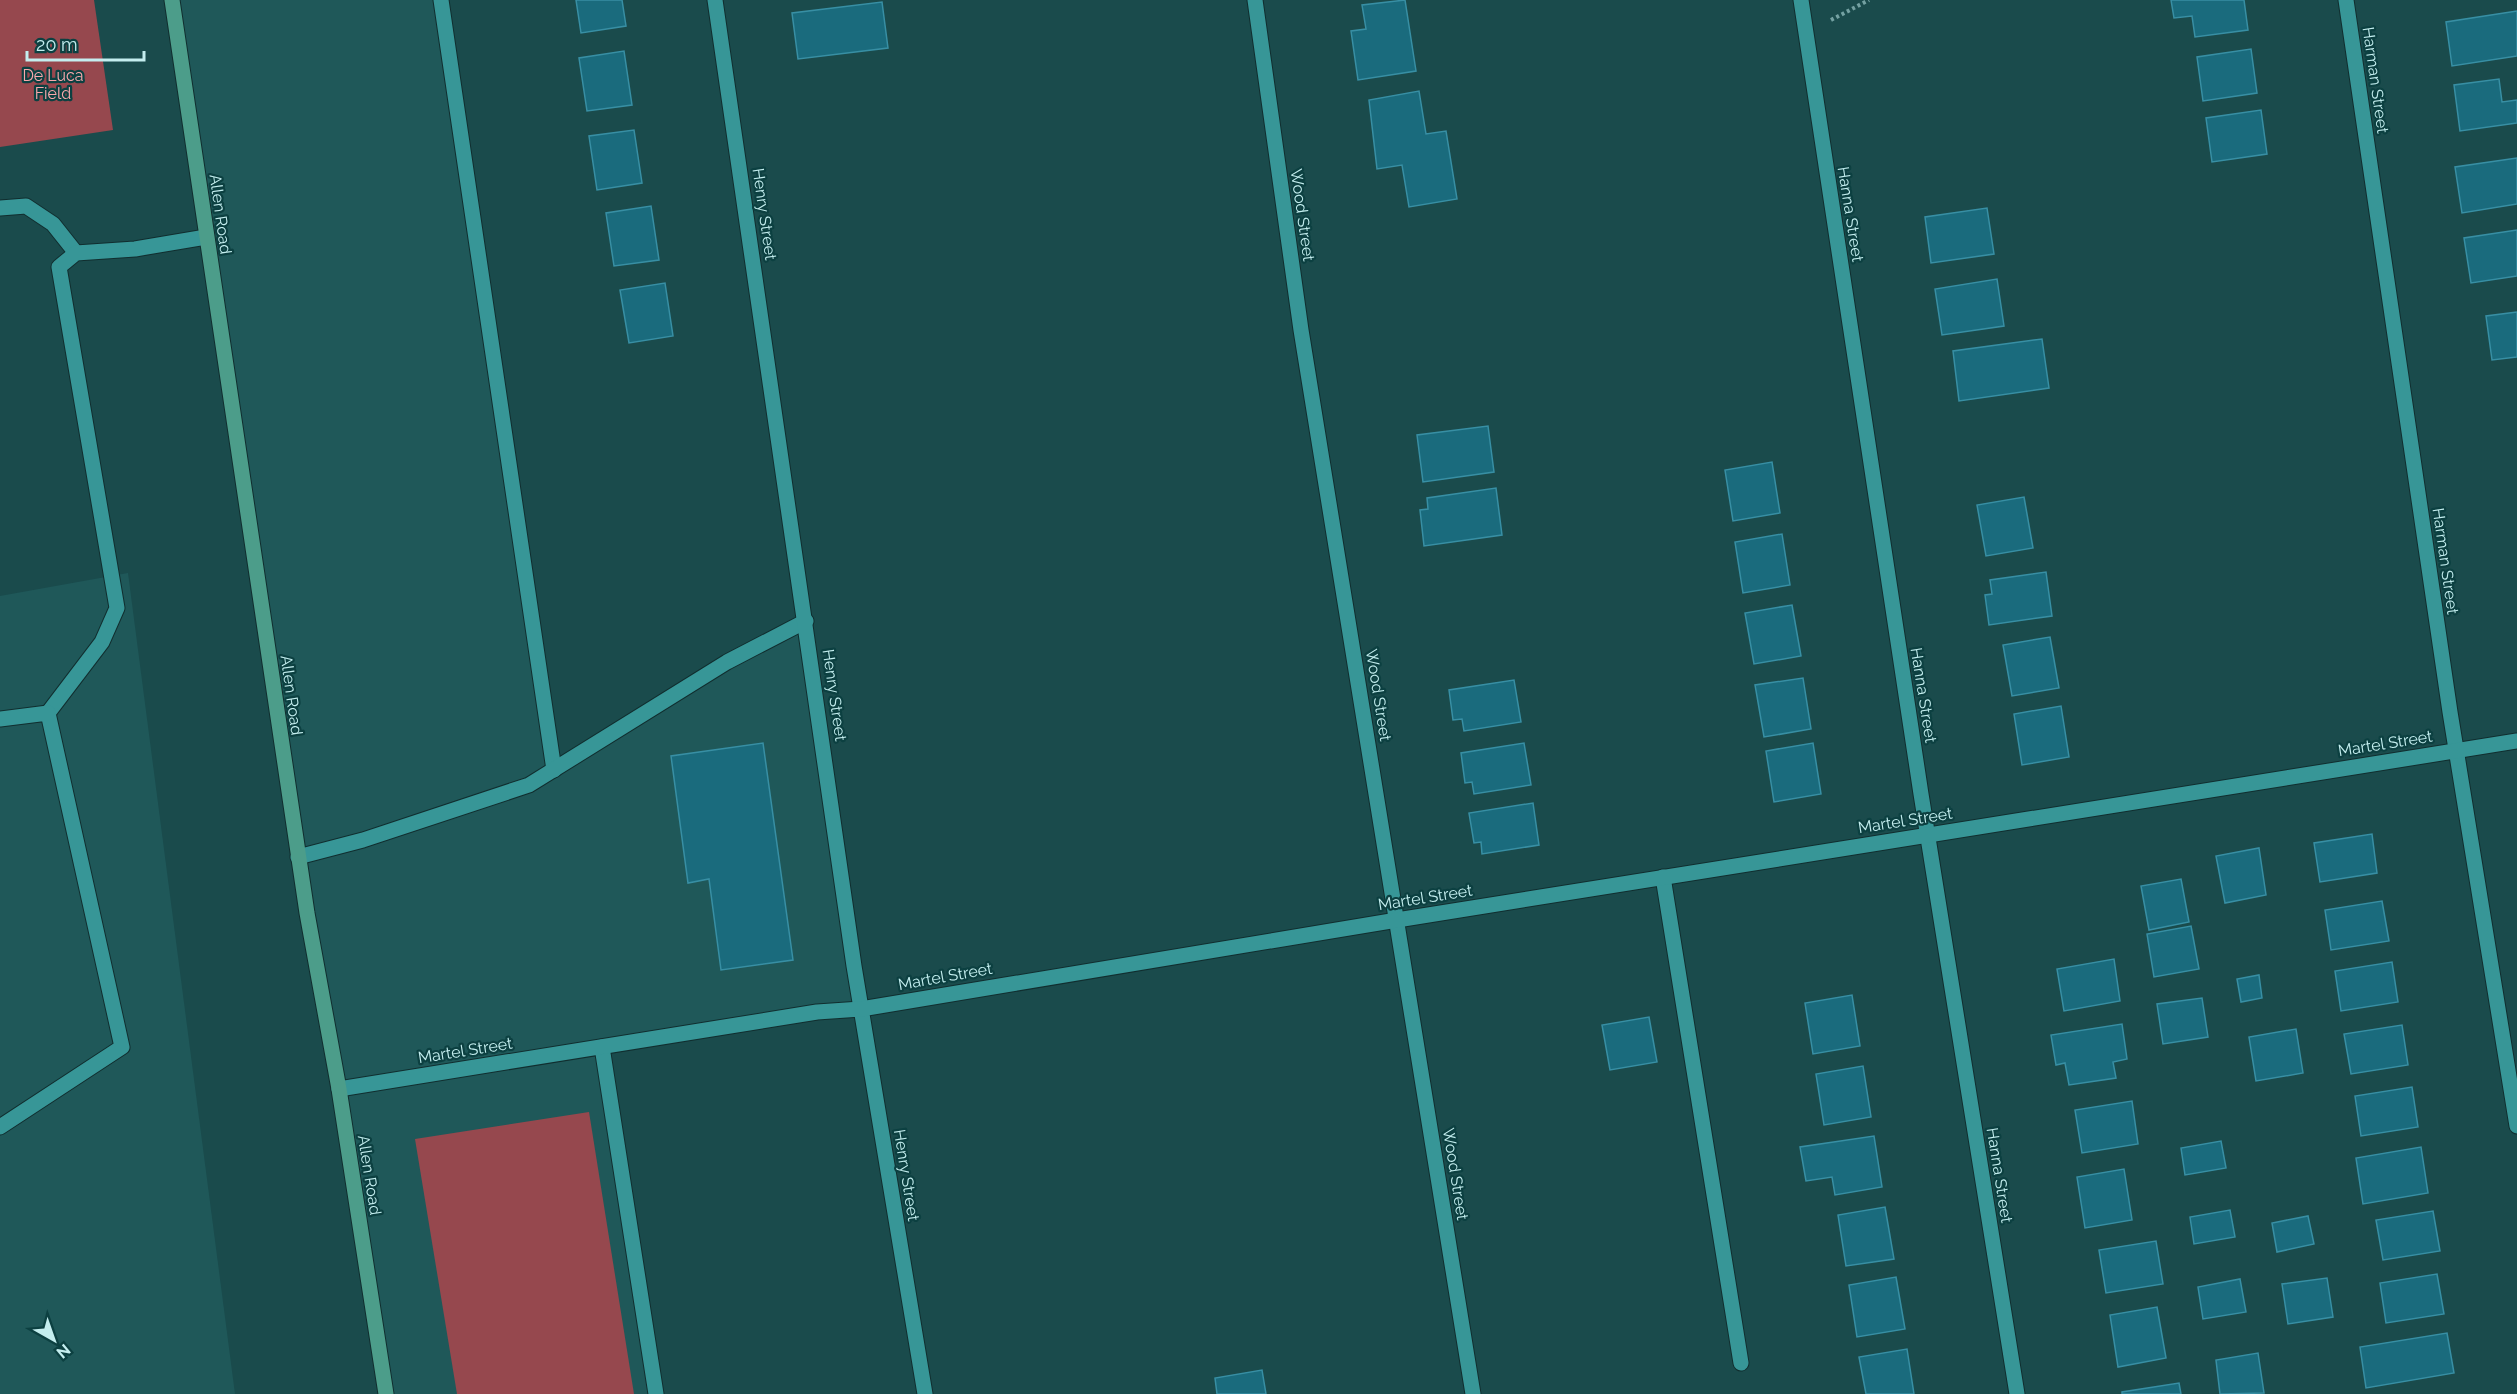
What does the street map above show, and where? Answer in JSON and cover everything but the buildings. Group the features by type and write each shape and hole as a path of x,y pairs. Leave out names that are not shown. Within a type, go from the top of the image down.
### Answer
{"main road":[{"name":"Allen Road","path":"172,0 298,857 339,1089 386,1394"}],"street":[{"path":"441,0 554,770"},
{"name":"Henry Street","path":"715,0 861,1009 925,1394"},
{"name":"Wood Street","path":"1255,0 1301,330 1473,1394"},
{"name":"Hanna Street","path":"1801,0 1927,835 2017,1394"},
{"name":"Harman Street","path":"2346,0 2456,750 2517,1126"},
{"path":"0,208 26,206 53,224 76,253"},
{"path":"0,719 48,713 102,642 117,608 59,267 76,253 135,249 206,237"},
{"path":"298,857 363,840 530,785 728,662 806,621"},
{"path":"0,1127 122,1047 48,713"},
{"name":"Martel Street","path":"339,1089 817,1012 861,1009 1397,920 2517,741"},
{"path":"1663,877 1741,1363"},
{"path":"602,1047 656,1394"}],"path":[{"path":"1805,31 1869,0"}],"shaded area":[{"path":"172,0 441,0 554,770 806,621 861,1009 602,1047 656,1394 386,1394"},
{"path":"128,573 235,1394 0,1394 0,596"}],"green space":[{"name":"De Luca Field","path":"0,0 94,0 113,130 0,147"},
{"path":"589,1112 634,1394 457,1394 415,1139"}]}
